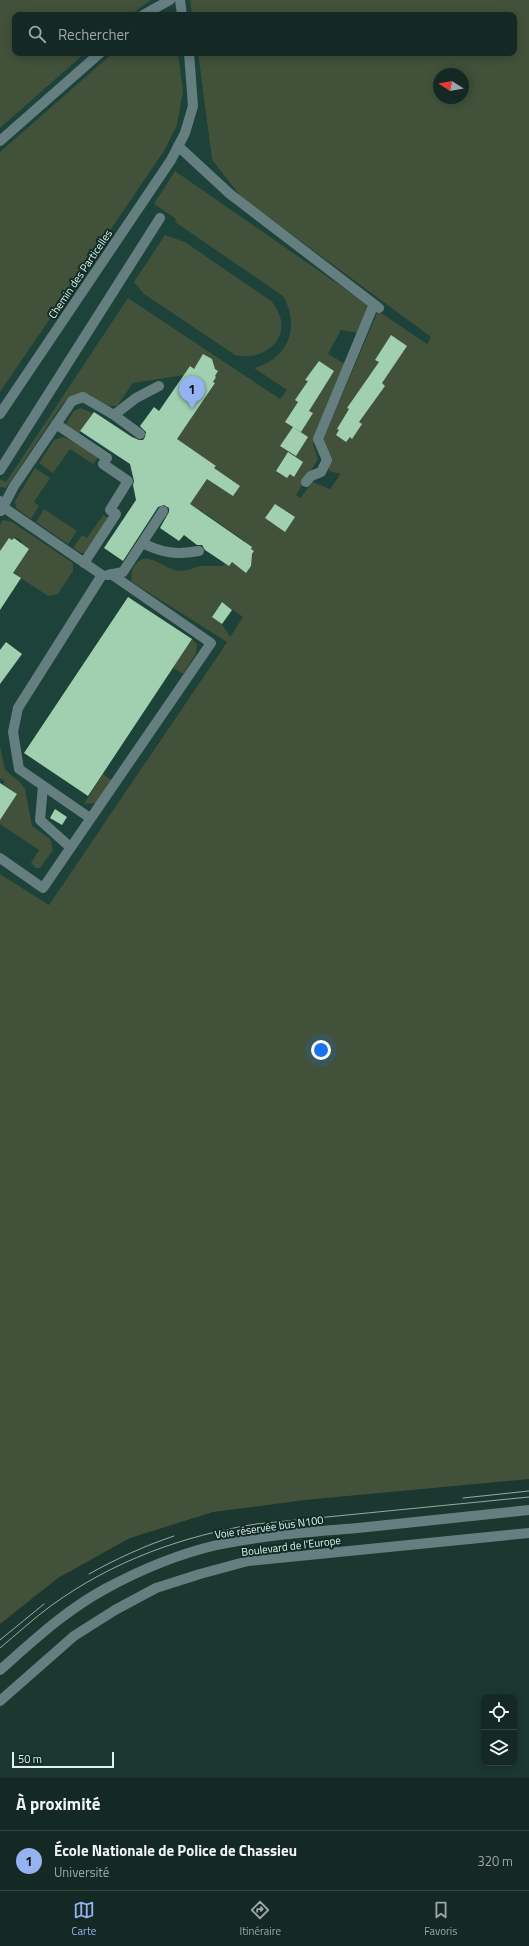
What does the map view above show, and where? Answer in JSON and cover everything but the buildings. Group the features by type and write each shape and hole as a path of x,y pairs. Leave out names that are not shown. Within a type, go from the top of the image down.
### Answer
{"street":[{"path":"149,12 170,0"},
{"path":"180,0 182,12"},
{"path":"0,141 97,56"},
{"name":"Chemin des Particelles","path":"0,414 167,167 178,146 193,106 189,56"},
{"path":"178,146 230,194 376,306 318,439 327,460 321,472 311,476 306,482"},
{"path":"0,470 160,218"},
{"path":"114,415 136,398 159,386"},
{"path":"0,858 44,888 70,847 211,643 107,575 84,563 1,507 72,401 83,397 114,415 140,434"},
{"path":"56,424 107,458 103,464 128,481 110,510 116,514 84,563"},
{"path":"90,818 18,769 13,732 18,708 107,575 123,572 163,511"},
{"path":"142,543 157,550 178,554 199,551"},
{"path":"43,786 40,820 70,847"},
{"name":"Voie réservée bus N100","path":"0,1670 55,1622 78,1606 105,1589 158,1564 178,1557 215,1546 268,1536 529,1510"},
{"name":"Boulevard de l'Europe","path":"0,1700 74,1636 109,1614 156,1588 200,1574 248,1561 529,1533"}],"shaded area":[{"path":"0,0 190,0 192,12 12,12 12,56 198,56 212,160 242,198 431,337 49,906 0,874"}],"green space":[{"path":"0,0 151,0 134,12 12,12 12,56 82,56 0,128"},
{"path":"190,0 529,0 529,1479 305,1500 213,1512 130,1538 58,1578 0,1624 0,874 49,905 227,642 132,582 131,578 135,565 140,560 151,559 169,568 180,571 201,566 223,566 225,563 229,566 232,562 246,572 251,566 250,558 254,551 244,543 245,541 200,510 193,521 183,514 216,466 166,432 184,429 215,383 213,382 218,371 211,366 203,355 194,369 190,366 184,375 133,383 117,406 109,406 87,395 67,400 63,403 6,488 0,487 0,479 6,482 128,298 280,399 287,390 254,368 266,364 275,357 283,349 288,340 291,330 291,319 283,296 175,222 176,219 154,204 175,171 371,307 358,333 341,330 328,354 345,364 313,444 318,459 296,495 300,498 313,482 330,489 340,474 329,471 323,440 378,311 427,344 431,337 242,198 212,160 198,56 517,56 517,12 192,12","holes":["222,602 243,617 230,637 222,624 212,616"]},
{"path":"110,56 178,56 183,91 177,125 164,151 0,392 0,152"},
{"path":"165,235 185,242 271,301 278,312 281,323 280,333 276,342 269,349 259,354 248,356 235,355 144,294 134,282"},
{"path":"80,408 93,413 78,435 65,425 74,411"},
{"path":"63,437 73,441 98,458 93,464 70,449 53,473 39,463 54,440"},
{"path":"35,468 50,478 34,502 39,506 31,519 16,508 15,501"},
{"path":"44,509 77,531 68,544 36,522"},
{"path":"103,515 108,518 108,521 86,553 81,553 73,548 82,535 87,538"},
{"path":"3,520 12,522 73,563 73,571 58,594 48,596 13,573 29,549 21,544 22,541 15,537 13,540 9,538 0,551 0,525"},
{"path":"192,639 197,644 196,654 183,674 173,668"},
{"path":"0,746 5,770 20,782 25,789 32,826 50,839 53,850 40,868 36,868 31,863 39,850 0,824 0,807 6,811 17,794 3,784 5,781 0,778"},
{"path":"103,774 111,780 96,803 84,804"}],"tram line":[{"path":"463,1498 529,1491"},
{"path":"0,1648 52,1605 75,1589 124,1563 175,1543 228,1529 256,1524 529,1497"},
{"path":"89,1574 130,1553 174,1536"},
{"path":"0,1640 44,1604"}],"place":[{"name":"École Nationale de Police de Chassieu","path":"192,409"}]}
